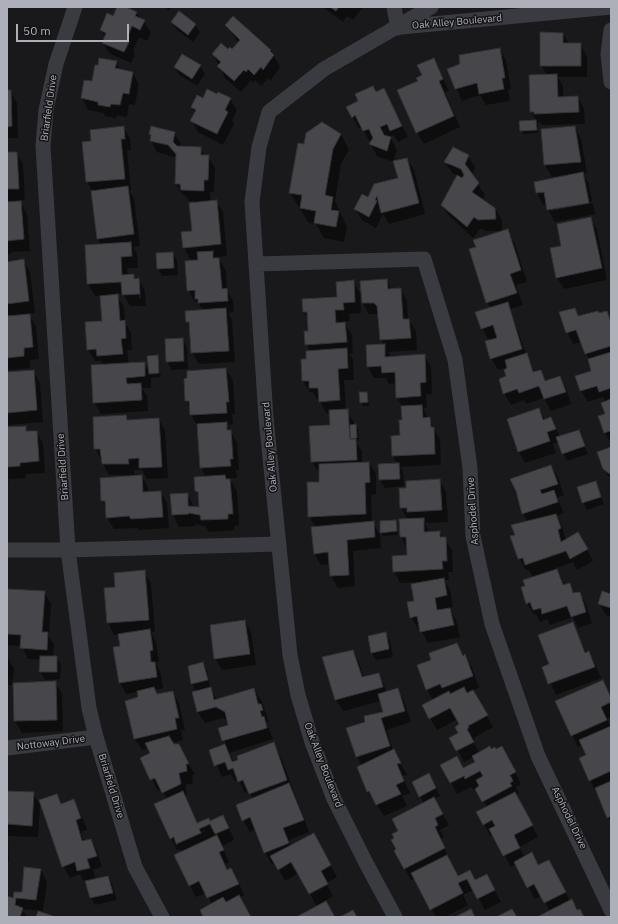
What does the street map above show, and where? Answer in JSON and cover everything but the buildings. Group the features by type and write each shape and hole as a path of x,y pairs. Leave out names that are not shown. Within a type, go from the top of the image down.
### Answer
{"street":[{"name":"Briarfield Drive","path":"75,7 56,64 46,110 44,146 68,550 89,708 96,737 135,867 162,917"},
{"path":"394,7 398,28"},
{"name":"Oak Alley Boulevard","path":"395,917 334,799 312,742 298,695 290,655 266,418 252,202 259,148 269,112 324,69 398,28 431,7"},
{"name":"Oak Alley Boulevard","path":"398,28 522,11 611,7"},
{"path":"611,30 608,54 611,82"},
{"name":"Asphodel Drive","path":"257,264 424,259 455,360 470,468 473,536 492,624 538,756 611,910"},
{"path":"7,550 68,550 279,544"},
{"name":"Nottoway Drive","path":"7,748 96,737"}]}
